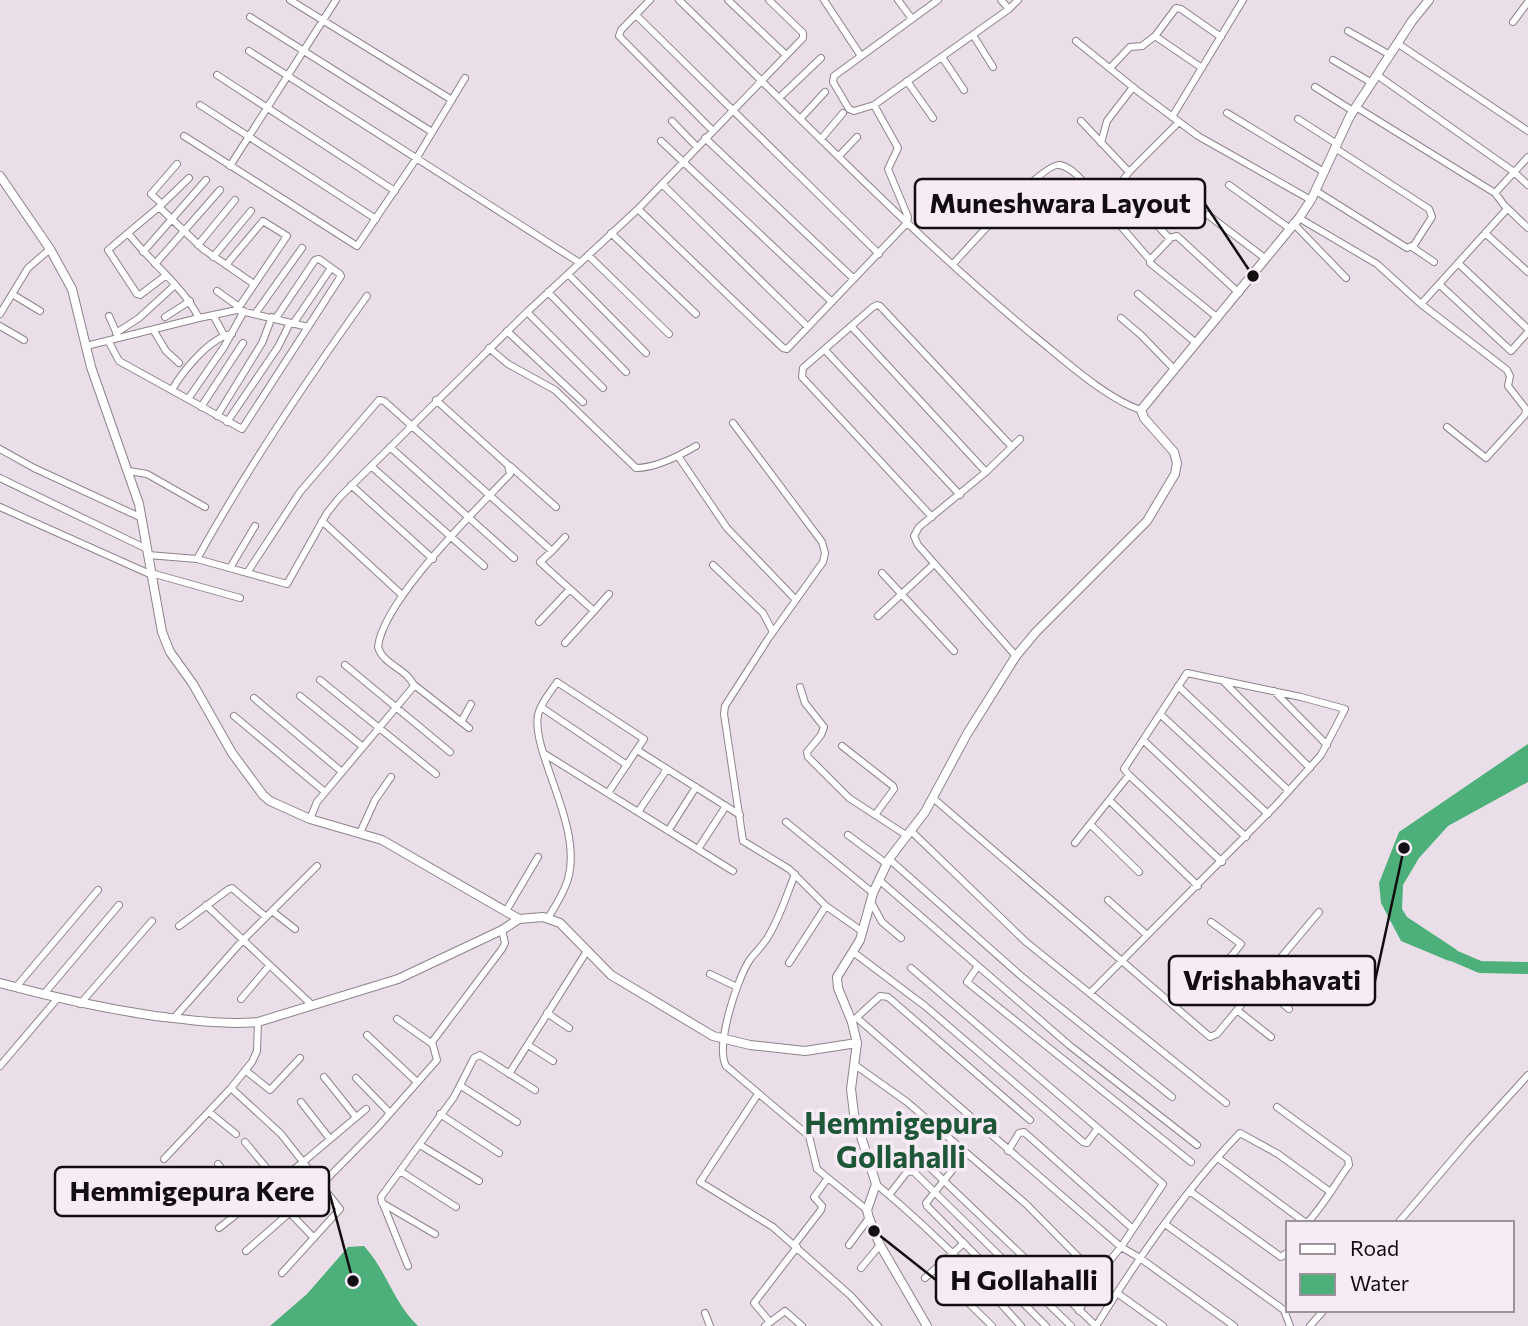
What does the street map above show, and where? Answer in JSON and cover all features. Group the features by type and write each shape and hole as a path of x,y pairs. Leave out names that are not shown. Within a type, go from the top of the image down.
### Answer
{"street":[{"path":"290,0 452,100"},
{"path":"230,166 335,0"},
{"path":"650,0 621,30 620,38 712,130"},
{"path":"679,0 907,223 953,264 1067,362 1125,404 1141,410 1144,418 1174,452 1177,463 1175,474 1147,521 1036,632 1016,656 967,734 933,797 888,862 872,897 863,932 839,973 837,983 855,1020 857,1043 852,1102 876,1184 944,1245 1021,1326"},
{"path":"728,0 786,55"},
{"path":"0,478 148,552 197,559 287,584 323,521 351,485 489,348 638,209 803,38 804,34 769,0"},
{"path":"824,0 861,56"},
{"path":"898,0 912,19"},
{"path":"938,0 834,76 832,82 849,109 854,111 874,105 1018,0"},
{"path":"1001,0 1009,9"},
{"path":"1172,117 1243,0"},
{"path":"1141,410 1239,293 1311,200 1355,109 1397,43 1429,0"},
{"path":"1513,22 1528,2"},
{"path":"1110,68 1130,47 1142,46 1155,36 1176,8 1221,37"},
{"path":"636,15 879,254"},
{"path":"250,17 432,132"},
{"path":"1348,31 1390,55"},
{"path":"973,35 993,66"},
{"path":"1155,36 1202,68"},
{"path":"1076,41 1198,136 1311,200"},
{"path":"1397,43 1528,131"},
{"path":"249,51 580,263"},
{"path":"942,57 964,90"},
{"path":"780,97 821,58"},
{"path":"1333,60 1374,79 1514,172 1528,185"},
{"path":"217,75 395,191"},
{"path":"184,136 356,246 416,159 465,78"},
{"path":"908,81 933,118"},
{"path":"1101,143 1107,121 1133,87"},
{"path":"1315,88 1495,193 1528,228"},
{"path":"801,118 825,92"},
{"path":"200,105 376,219"},
{"path":"638,209 783,348 789,348 907,223 908,217 888,169 898,148 874,105"},
{"path":"821,139 843,113"},
{"path":"1227,113 1324,172"},
{"path":"1298,119 1431,211 1432,217 1412,247"},
{"path":"672,121 697,147"},
{"path":"1080,121 1129,172"},
{"path":"1100,202 1120,185 1129,172 1179,122"},
{"path":"839,156 857,137"},
{"path":"705,138 854,279"},
{"path":"661,141 832,302"},
{"path":"1495,193 1528,157"},
{"path":"177,164 151,194 198,245 254,284"},
{"path":"953,264 1036,177 1053,165 1059,165 1072,171 1151,264 1217,318"},
{"path":"0,176 50,249 72,289 86,346 129,471 142,519 162,632 170,652 193,684 232,754 266,798 310,819 360,832 401,850 519,919"},
{"path":"165,276 140,295 137,294 108,250 189,178"},
{"path":"143,252 206,180"},
{"path":"662,184 808,327"},
{"path":"1120,185 1170,239"},
{"path":"1229,185 1294,223 1377,264 1421,304 1507,370 1510,376 1508,386 1526,409 1525,415 1486,457 1447,427"},
{"path":"155,264 220,190"},
{"path":"1315,191 1403,247 1412,247 1434,262"},
{"path":"198,245 235,200"},
{"path":"1421,304 1506,207"},
{"path":"213,257 251,211"},
{"path":"1208,215 1266,259"},
{"path":"188,399 228,334 254,284 288,238 263,221 226,265"},
{"path":"1294,223 1346,278"},
{"path":"128,233 190,301 199,318"},
{"path":"611,233 696,314"},
{"path":"1485,233 1528,272"},
{"path":"1150,260 1170,239 1177,236 1239,293"},
{"path":"255,314 302,248"},
{"path":"0,314 27,268 50,249"},
{"path":"588,256 669,334"},
{"path":"109,342 116,359 227,422 240,429 244,428 341,276 319,259 315,260 274,318 262,343 217,416"},
{"path":"1439,284 1511,351 1528,330 1458,263"},
{"path":"227,422 331,268"},
{"path":"568,274 646,353"},
{"path":"86,346 109,342 175,285"},
{"path":"217,291 240,310 308,327"},
{"path":"548,292 626,372"},
{"path":"12,294 40,311"},
{"path":"1138,294 1196,343"},
{"path":"197,559 220,516 297,394 367,296"},
{"path":"164,317 190,301"},
{"path":"932,517 802,377 803,368 873,307 879,305 1012,447"},
{"path":"117,336 154,331 240,310"},
{"path":"527,312 603,388"},
{"path":"213,315 228,334"},
{"path":"110,316 117,336"},
{"path":"1121,318 1174,369"},
{"path":"0,326 24,340"},
{"path":"851,326 986,472"},
{"path":"154,331 166,351 179,363"},
{"path":"507,331 583,402"},
{"path":"172,390 182,373 228,334"},
{"path":"201,407 243,343"},
{"path":"489,348 508,363 555,390 636,468 678,456 696,446"},
{"path":"825,350 960,495"},
{"path":"436,400 556,508"},
{"path":"247,573 291,503 377,401 384,401 552,551"},
{"path":"733,423 824,547 823,562 728,699 724,714 744,843 760,850 795,874 826,905 863,932"},
{"path":"1016,656 934,564 914,536 915,531 960,495 1020,439"},
{"path":"390,447 514,558"},
{"path":"0,449 142,519"},
{"path":"678,456 727,528 796,600"},
{"path":"469,728 382,657 378,647 388,619 402,595 510,474 508,465"},
{"path":"371,466 484,566"},
{"path":"129,471 147,474 205,507"},
{"path":"351,485 433,559"},
{"path":"0,507 151,574 240,598"},
{"path":"323,521 402,595"},
{"path":"230,568 255,526"},
{"path":"565,537 540,562 594,611"},
{"path":"878,616 934,564"},
{"path":"713,565 762,612 773,632"},
{"path":"882,573 954,652"},
{"path":"539,622 570,589"},
{"path":"565,643 609,594"},
{"path":"345,664 450,752"},
{"path":"1090,993 1222,862 1310,768 1327,745 1345,709 1186,673 1124,769 1222,862"},
{"path":"320,680 436,774"},
{"path":"1222,680 1310,768"},
{"path":"548,918 562,894 570,870 560,802 543,753 537,721 541,707 557,682 644,739 608,793"},
{"path":"310,819 317,802 380,729 414,684"},
{"path":"800,687 804,703 824,727 807,752 808,757 849,798 908,832 1026,942 1226,1103"},
{"path":"1178,687 1289,791"},
{"path":"1274,691 1327,745"},
{"path":"300,696 363,747"},
{"path":"254,698 342,772"},
{"path":"461,722 471,704"},
{"path":"541,707 627,765"},
{"path":"1160,714 1268,814"},
{"path":"234,716 325,792"},
{"path":"1143,740 1246,837"},
{"path":"842,746 893,786 894,789 875,815"},
{"path":"637,750 740,815"},
{"path":"543,753 733,871"},
{"path":"638,812 667,769"},
{"path":"1074,843 1129,775"},
{"path":"360,832 375,800 391,777"},
{"path":"668,831 696,787"},
{"path":"933,797 1210,1037 1217,1034 1319,912"},
{"path":"1109,800 1198,886"},
{"path":"698,849 726,806"},
{"path":"786,821 872,897 883,922 901,939"},
{"path":"1090,824 1139,872"},
{"path":"848,835 888,862 1021,976 1172,1097"},
{"path":"506,911 538,857"},
{"path":"174,1018 242,941 317,866"},
{"path":"795,874 771,933 750,960 737,987 724,1040 724,1063 811,1138 816,1167 868,1214 880,1245 927,1326"},
{"path":"879,880 1069,1045 1197,1145"},
{"path":"179,926 232,888 266,916"},
{"path":"16,987 98,890"},
{"path":"1108,900 1147,935"},
{"path":"43,995 119,905"},
{"path":"206,905 313,1006"},
{"path":"789,963 826,905"},
{"path":"272,911 295,929"},
{"path":"0,983 79,1004 220,1023 258,1022 398,979 502,930 519,919 548,918 560,923 611,975 701,1031 724,1040 805,1051 857,1043"},
{"path":"79,1004 152,921"},
{"path":"1211,922 1241,944 1212,984 1271,1037"},
{"path":"432,1043 502,949 505,943 502,930"},
{"path":"509,1074 587,951"},
{"path":"853,953 925,1006 1083,1142 1087,1143 1098,1128"},
{"path":"1232,956 1289,1009"},
{"path":"1283,956 1315,986"},
{"path":"241,999 269,966"},
{"path":"978,966 967,982 1191,1162"},
{"path":"911,968 1163,1184 1121,1247 1097,1276 1079,1311"},
{"path":"710,974 737,987"},
{"path":"855,1020 880,996 888,997 1030,1120"},
{"path":"0,1066 57,999"},
{"path":"547,1013 569,1028"},
{"path":"246,1251 320,1186 438,1058 432,1043 397,1019"},
{"path":"855,1020 1121,1247 1234,1326"},
{"path":"163,1159 245,1070 257,1051 258,1022"},
{"path":"367,1035 417,1082"},
{"path":"528,1045 553,1061"},
{"path":"408,1266 382,1203 383,1193 461,1086 476,1055 535,1090"},
{"path":"245,1070 270,1090 300,1058"},
{"path":"855,1065 907,1102 1026,1204 1097,1276"},
{"path":"1400,1221 1528,1074"},
{"path":"324,1077 356,1117"},
{"path":"356,1078 390,1113"},
{"path":"461,1086 517,1122"},
{"path":"231,1088 281,1134 340,1210 282,1273"},
{"path":"758,1094 700,1182 764,1221 796,1246 851,1296 878,1326"},
{"path":"301,1102 330,1139"},
{"path":"1277,1107 1348,1159 1349,1165 1329,1191 1324,1205 1309,1221"},
{"path":"219,1228 366,1109"},
{"path":"209,1112 236,1134"},
{"path":"440,1114 499,1153"},
{"path":"1008,1151 1019,1133 1024,1132 1133,1230"},
{"path":"921,1159 1096,1326 1140,1258 1217,1158 1240,1133 1278,1154 1329,1191"},
{"path":"245,1142 278,1182"},
{"path":"420,1144 479,1181"},
{"path":"966,1153 933,1192 926,1203 927,1206 1046,1326"},
{"path":"1217,1158 1304,1221"},
{"path":"218,1164 250,1204"},
{"path":"889,1195 911,1170 1071,1326"},
{"path":"400,1171 456,1207"},
{"path":"194,1201 226,1174"},
{"path":"802,1326 785,1311 767,1324 756,1307 755,1300 821,1210 822,1206 814,1197 828,1178"},
{"path":"849,1245 868,1214 876,1184"},
{"path":"1191,1192 1281,1257 1286,1253"},
{"path":"382,1203 435,1234"},
{"path":"290,1213 314,1238"},
{"path":"1166,1224 1284,1310 1290,1326"},
{"path":"944,1245 956,1234"},
{"path":"925,1278 964,1243"},
{"path":"861,1268 880,1245"},
{"path":"935,1270 992,1326"},
{"path":"1117,1293 1163,1326"},
{"path":"1310,1326 1322,1312"},
{"path":"705,1313 710,1326"}],"water":[{"path":"1528,744 1528,782 1448,826 1419,858 1403,885 1402,909 1407,917 1457,950 1449,961 1401,941 1381,903 1379,883 1399,832"},
{"path":"364,1246 379,1266 402,1307 418,1326 270,1326 307,1294 348,1247"}],"waterway":[{"path":"1438,949 1480,967 1528,968"}],"place":[{"name":"Muneshwara Layout","path":"1253,276"},
{"name":"Vrishabhavati","path":"1404,848"},
{"name":"H Gollahalli","path":"874,1231"},
{"name":"Hemmigepura Kere","path":"353,1281"}],"district":[{"name":"Hemmigepura Gollahalli","path":"901,1141"}]}
